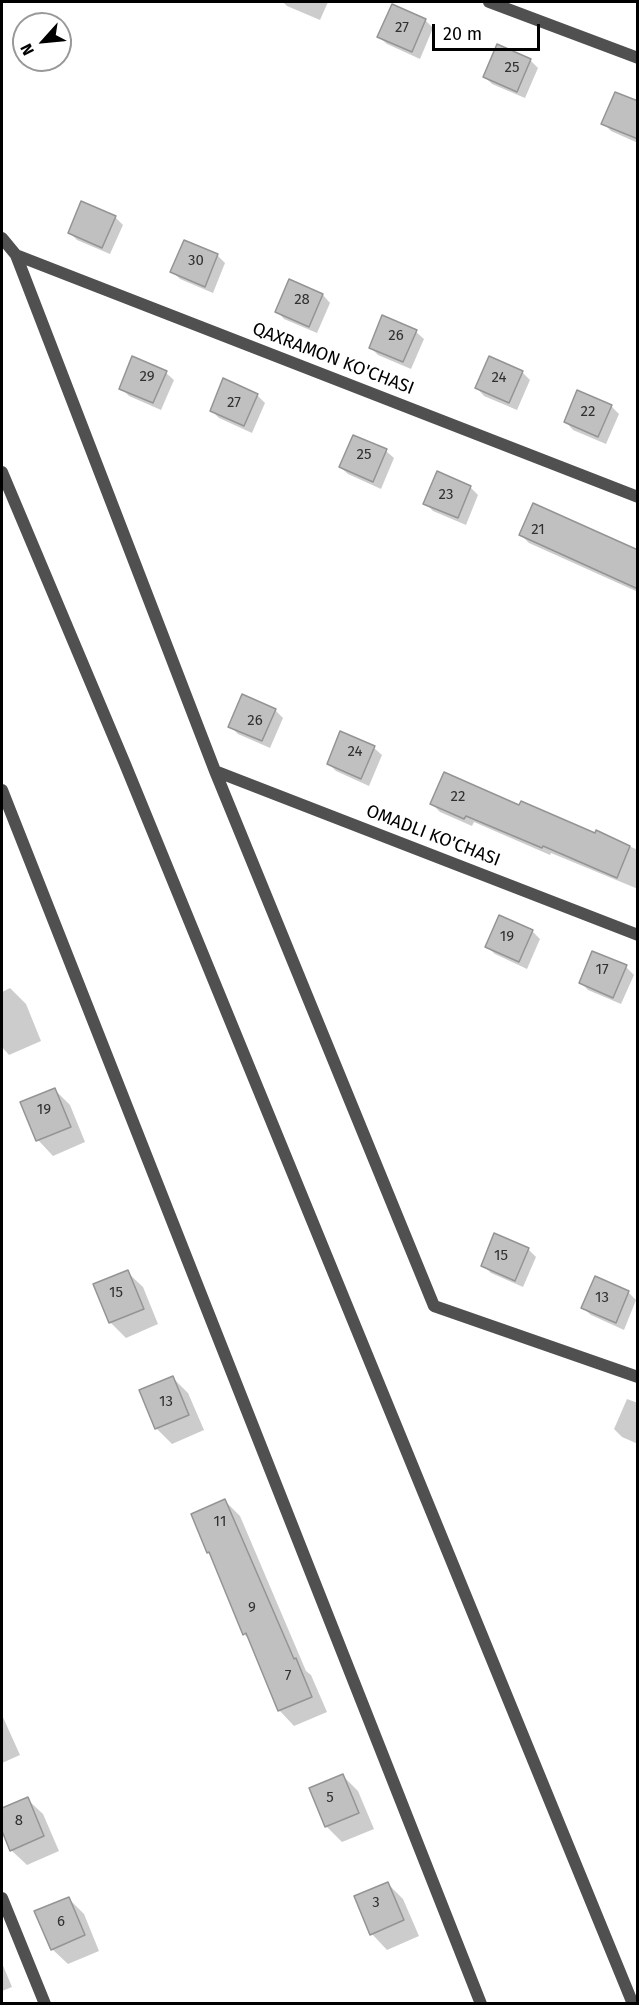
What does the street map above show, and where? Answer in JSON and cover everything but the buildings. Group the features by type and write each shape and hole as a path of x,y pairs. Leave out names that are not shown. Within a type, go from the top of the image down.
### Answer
{"street":[{"path":"489,2 638,58"},
{"path":"2,238 15,255 215,771 434,1306 638,1377"},
{"name":"QAXRAMON KO'CHASI","path":"15,255 638,496"},
{"path":"2,472 130,775 633,2004"},
{"name":"OMADLI KO'CHASI","path":"215,771 638,935"},
{"path":"2,790 481,2004"},
{"path":"2,1898 45,2004"}]}
